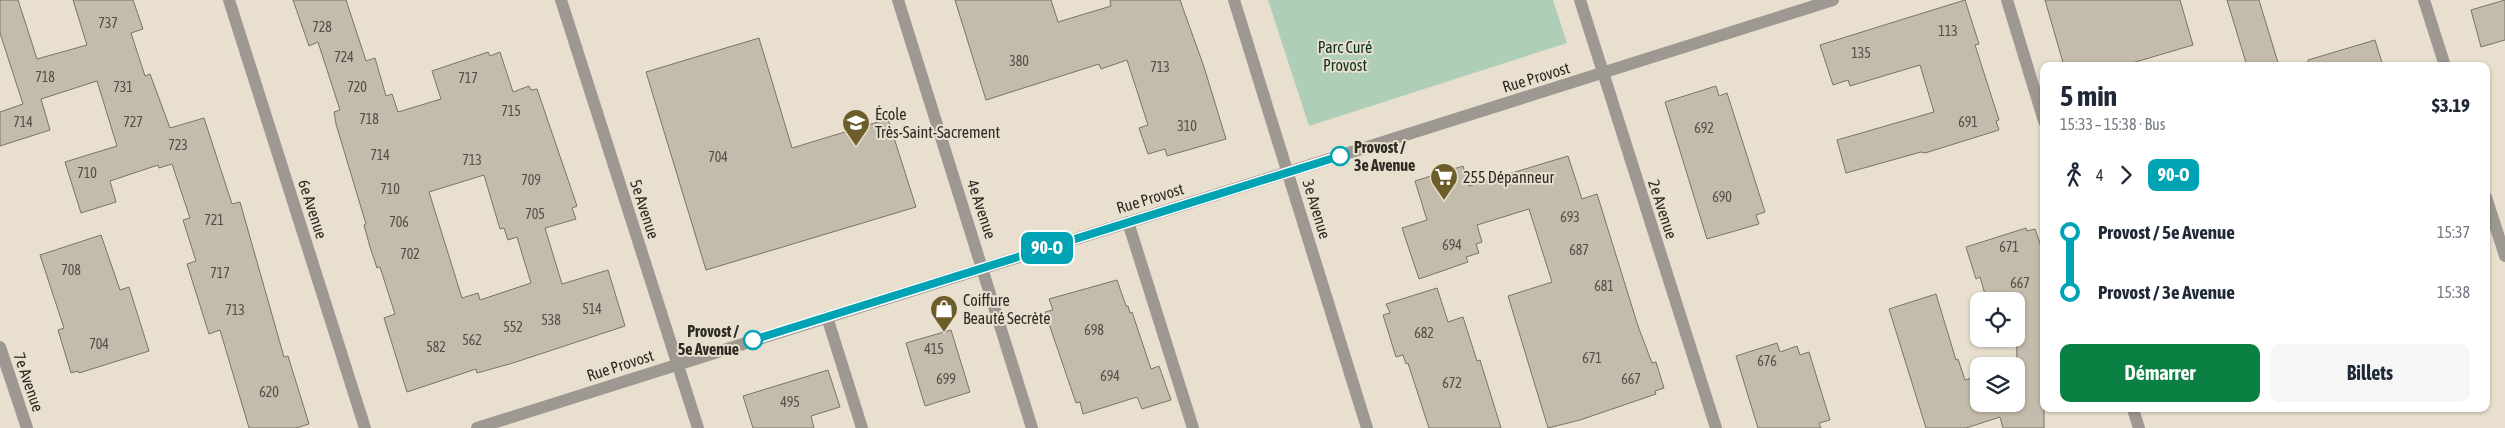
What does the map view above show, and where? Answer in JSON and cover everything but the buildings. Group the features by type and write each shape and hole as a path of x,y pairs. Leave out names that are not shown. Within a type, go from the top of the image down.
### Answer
{"street":[{"name":"6e Avenue","path":"229,0 365,428"},
{"name":"5e Avenue","path":"561,0 698,428"},
{"name":"4e Avenue","path":"898,0 984,268 1032,428"},
{"name":"3e Avenue","path":"1234,0 1367,428"},
{"name":"2e Avenue","path":"1580,0 1716,428"},
{"name":"Rue Provost","path":"477,428 1832,0"},
{"path":"2007,0 2040,108"},
{"path":"2424,0 2444,62"},
{"path":"2490,209 2505,256"},
{"path":"1128,222 1193,428"},
{"path":"827,317 862,428"},
{"name":"7e Avenue","path":"0,347 27,428"},
{"path":"2134,412 2139,428"}],"green space":[{"name":"Parc Curé Provost","path":"1268,0 1553,0 1567,43 1309,126"}],"bus line":[{"name":"90-O","path":"753,340 1340,156"}],"place":[{"name":"École Très-Saint-Sacrement","path":"856,147"},
{"name":"Provost / 3e Avenue","path":"1340,156"},
{"name":"255 Dépanneur","path":"1444,201"},
{"name":"Coiffure Beauté Secrète","path":"944,333"},
{"name":"Provost / 5e Avenue","path":"753,340"}]}
